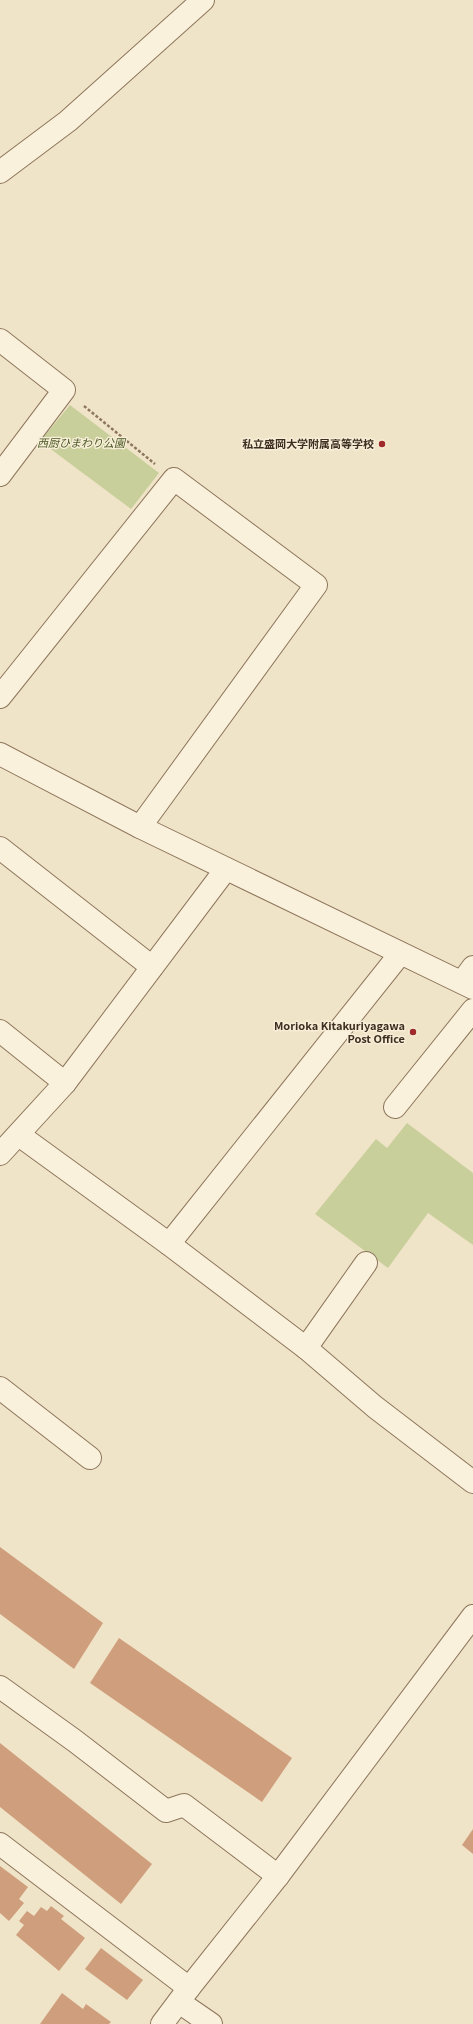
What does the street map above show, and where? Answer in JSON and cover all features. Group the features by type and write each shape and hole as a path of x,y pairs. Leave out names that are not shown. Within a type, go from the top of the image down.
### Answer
{"street":[{"path":"0,172 68,121 203,0"},
{"path":"0,340 64,390 0,475"},
{"path":"0,697 174,479 316,585 140,827"},
{"path":"0,754 140,827 400,954 469,979"},
{"path":"0,848 152,967"},
{"path":"0,1154 20,1135 65,1083 226,869"},
{"path":"169,1244 400,954"},
{"path":"395,1107 473,1010"},
{"path":"0,1031 65,1083"},
{"path":"20,1135 169,1244 306,1348 375,1408 473,1482"},
{"path":"306,1348 366,1263"},
{"path":"0,1388 90,1458"},
{"path":"162,2024 278,1876 473,1616"},
{"path":"0,1687 75,1741 166,1811 184,1805 278,1876"},
{"path":"0,1844 184,1995 211,2024"}],"path":[{"path":"64,390 174,479"}],"green space":[{"name":"西厨ひまわり公園","path":"70,405 159,473 131,509 40,441"},
{"path":"407,1123 473,1173 473,1245 428,1213 388,1268 315,1214 376,1139 387,1148"}],"building":[{"path":"0,1547 103,1623 74,1669 0,1614"},
{"path":"119,1638 292,1758 262,1802 90,1683"},
{"path":"0,1743 152,1864 121,1904 0,1807"},
{"path":"473,1829 473,1854 462,1845"},
{"path":"0,1866 28,1887 19,1899 24,1903 9,1921 0,1913"},
{"path":"51,1906 64,1916 61,1919 85,1938 59,1971 16,1935 24,1925 19,1921 27,1911 34,1916 41,1907 47,1911"},
{"path":"101,1948 143,1980 127,2000 85,1969"},
{"path":"62,1993 83,2009 86,2004 111,2022 109,2024 40,2024"}],"place":[{"name":"私立盛岡大学附属高等学校","path":"382,444"},
{"name":"Morioka Kitakuriyagawa Post Office","path":"413,1032"}]}
